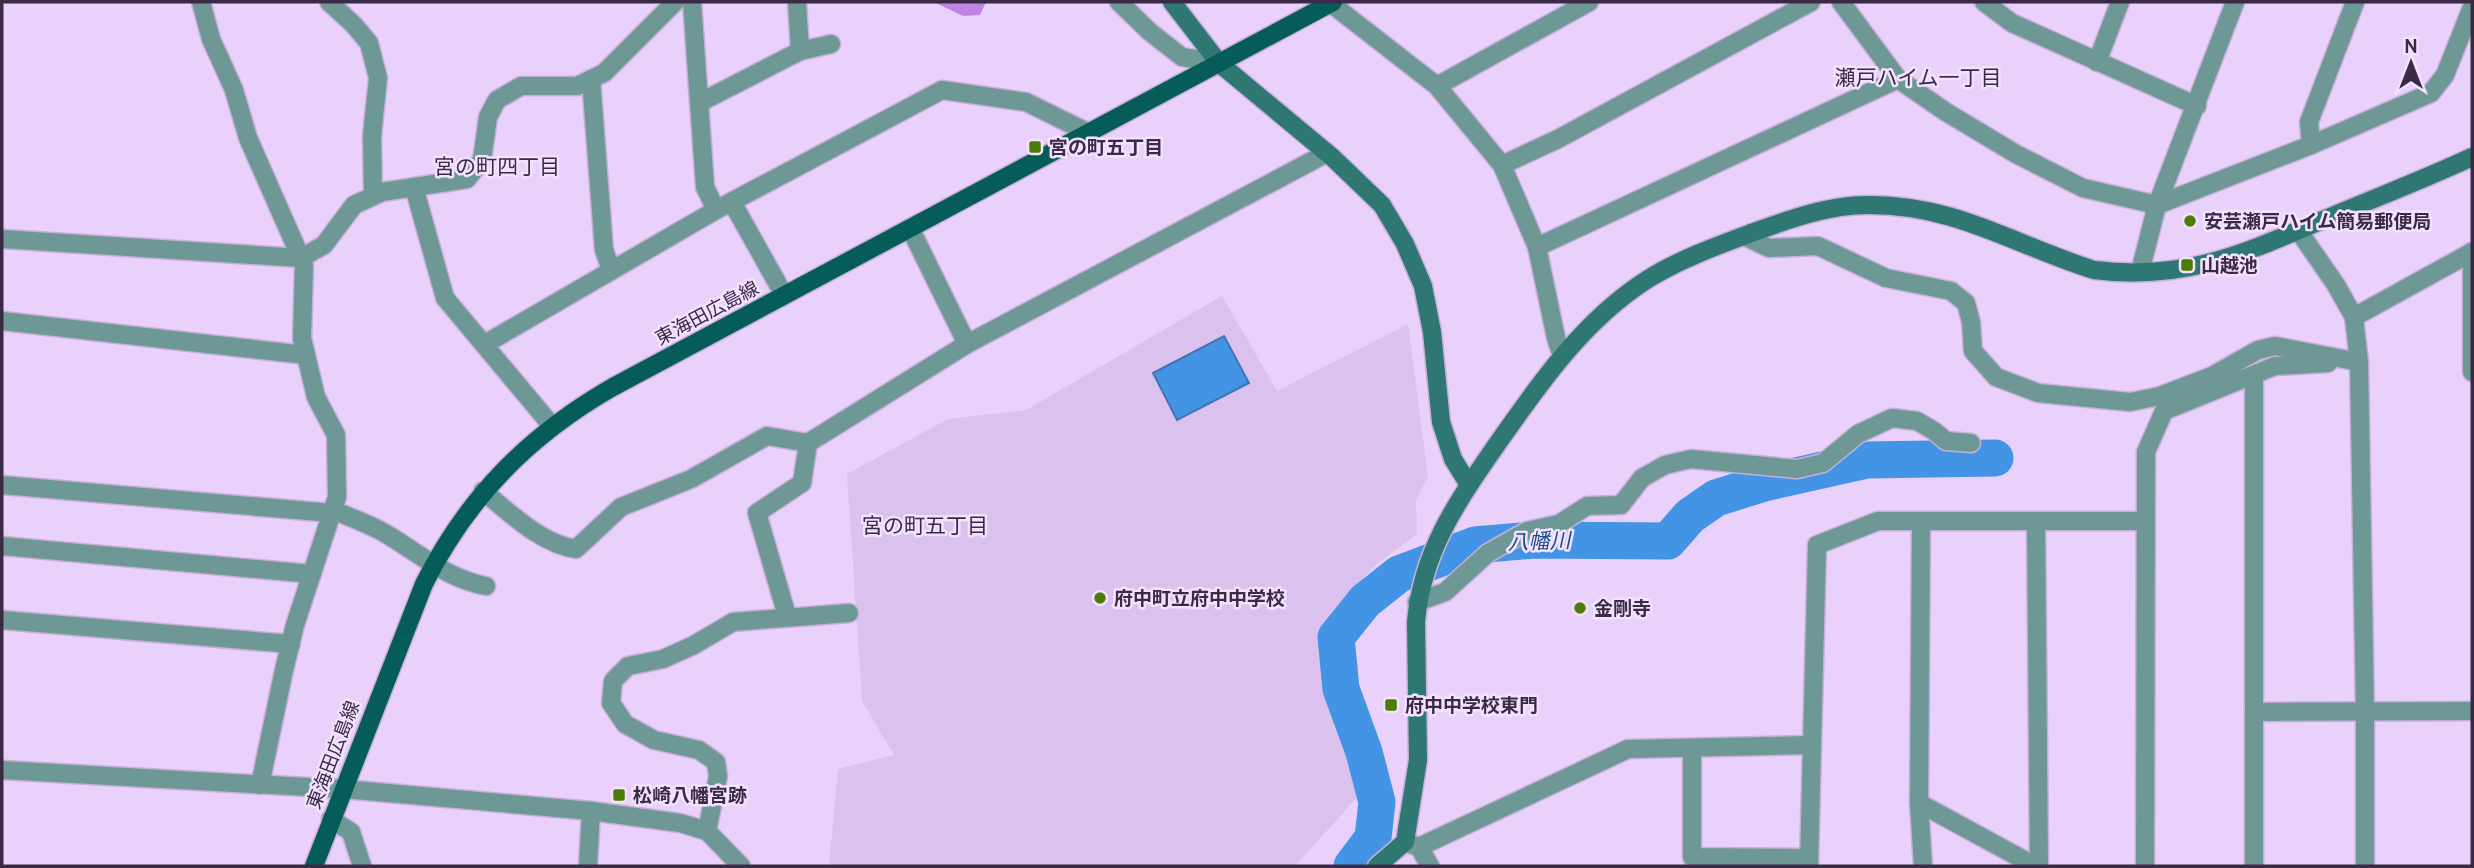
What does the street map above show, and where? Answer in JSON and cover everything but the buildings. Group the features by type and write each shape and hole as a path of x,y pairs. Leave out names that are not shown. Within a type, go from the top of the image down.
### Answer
{"main road":[{"name":"東海田広島線","path":"314,866 412,610 433,566 458,524 483,491 522,451 552,426 613,387 1331,2"}],"street":[{"path":"201,2 211,39 234,90 248,138 304,265 302,338 316,397 335,435 337,497 290,644 260,785"},
{"path":"329,2 369,43 378,78 372,136 373,196"},
{"path":"2,239 300,258 324,244 354,205 373,196 382,192 467,179 482,160 488,117 497,100 521,86 577,86 604,73 675,2"},
{"path":"692,2 705,187 724,206 784,295"},
{"path":"797,2 800,51"},
{"path":"1119,2 1150,32 1182,57 1219,63"},
{"path":"1172,2 1219,63 1327,153 1382,205 1405,244 1419,276 1432,332 1441,422 1453,460 1469,485"},
{"path":"1331,2 1437,86 1502,165 1537,247 1562,356"},
{"path":"1437,86 1589,2"},
{"path":"1502,165 1558,139 1811,2"},
{"path":"1841,2 1898,79 1946,112 2016,154 2083,188 2157,205 2311,145 2431,93 2445,75 2472,6"},
{"path":"1984,2 2012,23 2197,106"},
{"path":"2097,62 2120,2"},
{"path":"2140,272 2157,205 2235,2"},
{"path":"2311,145 2309,122 2355,2"},
{"path":"699,103 800,51 831,44"},
{"path":"591,79 604,250 611,270"},
{"path":"1537,247 1898,79"},
{"path":"485,344 724,206 942,90 1026,102 1087,132"},
{"path":"483,491 530,527 562,547 576,549 621,507 691,479 767,436 808,443 967,344 1327,153"},
{"path":"1430,866 1412,844 1418,760 1418,602 1432,550 1448,516 1562,356 1599,317 1651,277 1744,236 1796,218 1829,209 1864,205 1899,205 1933,210 1967,220 2094,270 2175,270 2236,256 2472,157"},
{"path":"414,187 445,298 552,426"},
{"path":"910,228 967,344"},
{"path":"2298,230 2354,317 2359,362 2365,866"},
{"path":"1744,236 1769,248 1818,246 1886,278 1951,291 1966,303 1971,322 1973,351 1996,377 2038,393 2130,402 2160,396 2211,376 2258,350 2275,346 2359,362"},
{"path":"2354,317 2472,252 2472,372"},
{"path":"2,321 306,355"},
{"path":"2145,866 2146,453 2164,411 2274,366 2359,362"},
{"path":"2254,375 2254,866"},
{"path":"1418,602 1445,592 1489,553 1527,531 1559,524 1587,506 1621,505 1642,478 1665,465 1691,460 1797,469 1823,463 1858,434 1892,418 1917,421 1946,441 1971,443"},
{"path":"787,616 757,513 802,483 808,443"},
{"path":"2,485 332,512 387,534 433,566 470,583 486,586"},
{"path":"1919,803 2037,866 2036,521"},
{"path":"1692,748 1692,857 1809,862 1817,545 1878,522 2145,521"},
{"path":"1921,522 1919,803 1923,866"},
{"path":"2,546 312,574"},
{"path":"707,831 718,776 716,762 699,750 654,740 625,724 611,703 612,681 628,666 663,659 694,645 733,622 849,613"},
{"path":"2,620 290,644"},
{"path":"2254,712 2472,711"},
{"path":"1377,866 1412,844 1628,749 1811,745"},
{"path":"2,770 343,789 592,811 680,823 707,831 741,866"},
{"path":"587,866 592,811"},
{"path":"331,819 351,832 362,866"}],"shaded area":[{"path":"934,2 986,2 980,15 963,16"},
{"name":"府中町立府中中学校","path":"1222,296 1277,391 1408,324 1428,476 1416,500 1417,534 1374,566 1318,631 1332,711 1361,793 1295,866 829,866 838,769 894,755 862,701 847,474 948,419 1026,410"}],"water":[{"path":"1224,336 1249,383 1177,420 1153,373"}],"waterway":[{"name":"八幡川","path":"1352,866 1373,838 1377,802 1364,752 1341,689 1336,637 1365,601 1399,574 1475,545 1534,540 1668,541 1690,516 1716,498 1764,483 1867,460 1995,458"}],"place":[{"name":"宮の町五丁目","path":"1035,147"},
{"name":"安芸瀬戸ハイム簡易郵便局","path":"2190,221"},
{"name":"山越池","path":"2187,265"},
{"name":"府中町立府中中学校","path":"1100,598"},
{"name":"金剛寺","path":"1580,608"},
{"name":"府中中学校東門","path":"1391,705"},
{"name":"松崎八幡宮跡","path":"619,795"}],"district":[{"name":"瀬戸ハイム一丁目","path":"1918,77"},
{"name":"宮の町四丁目","path":"497,166"},
{"name":"宮の町五丁目","path":"925,525"}]}
